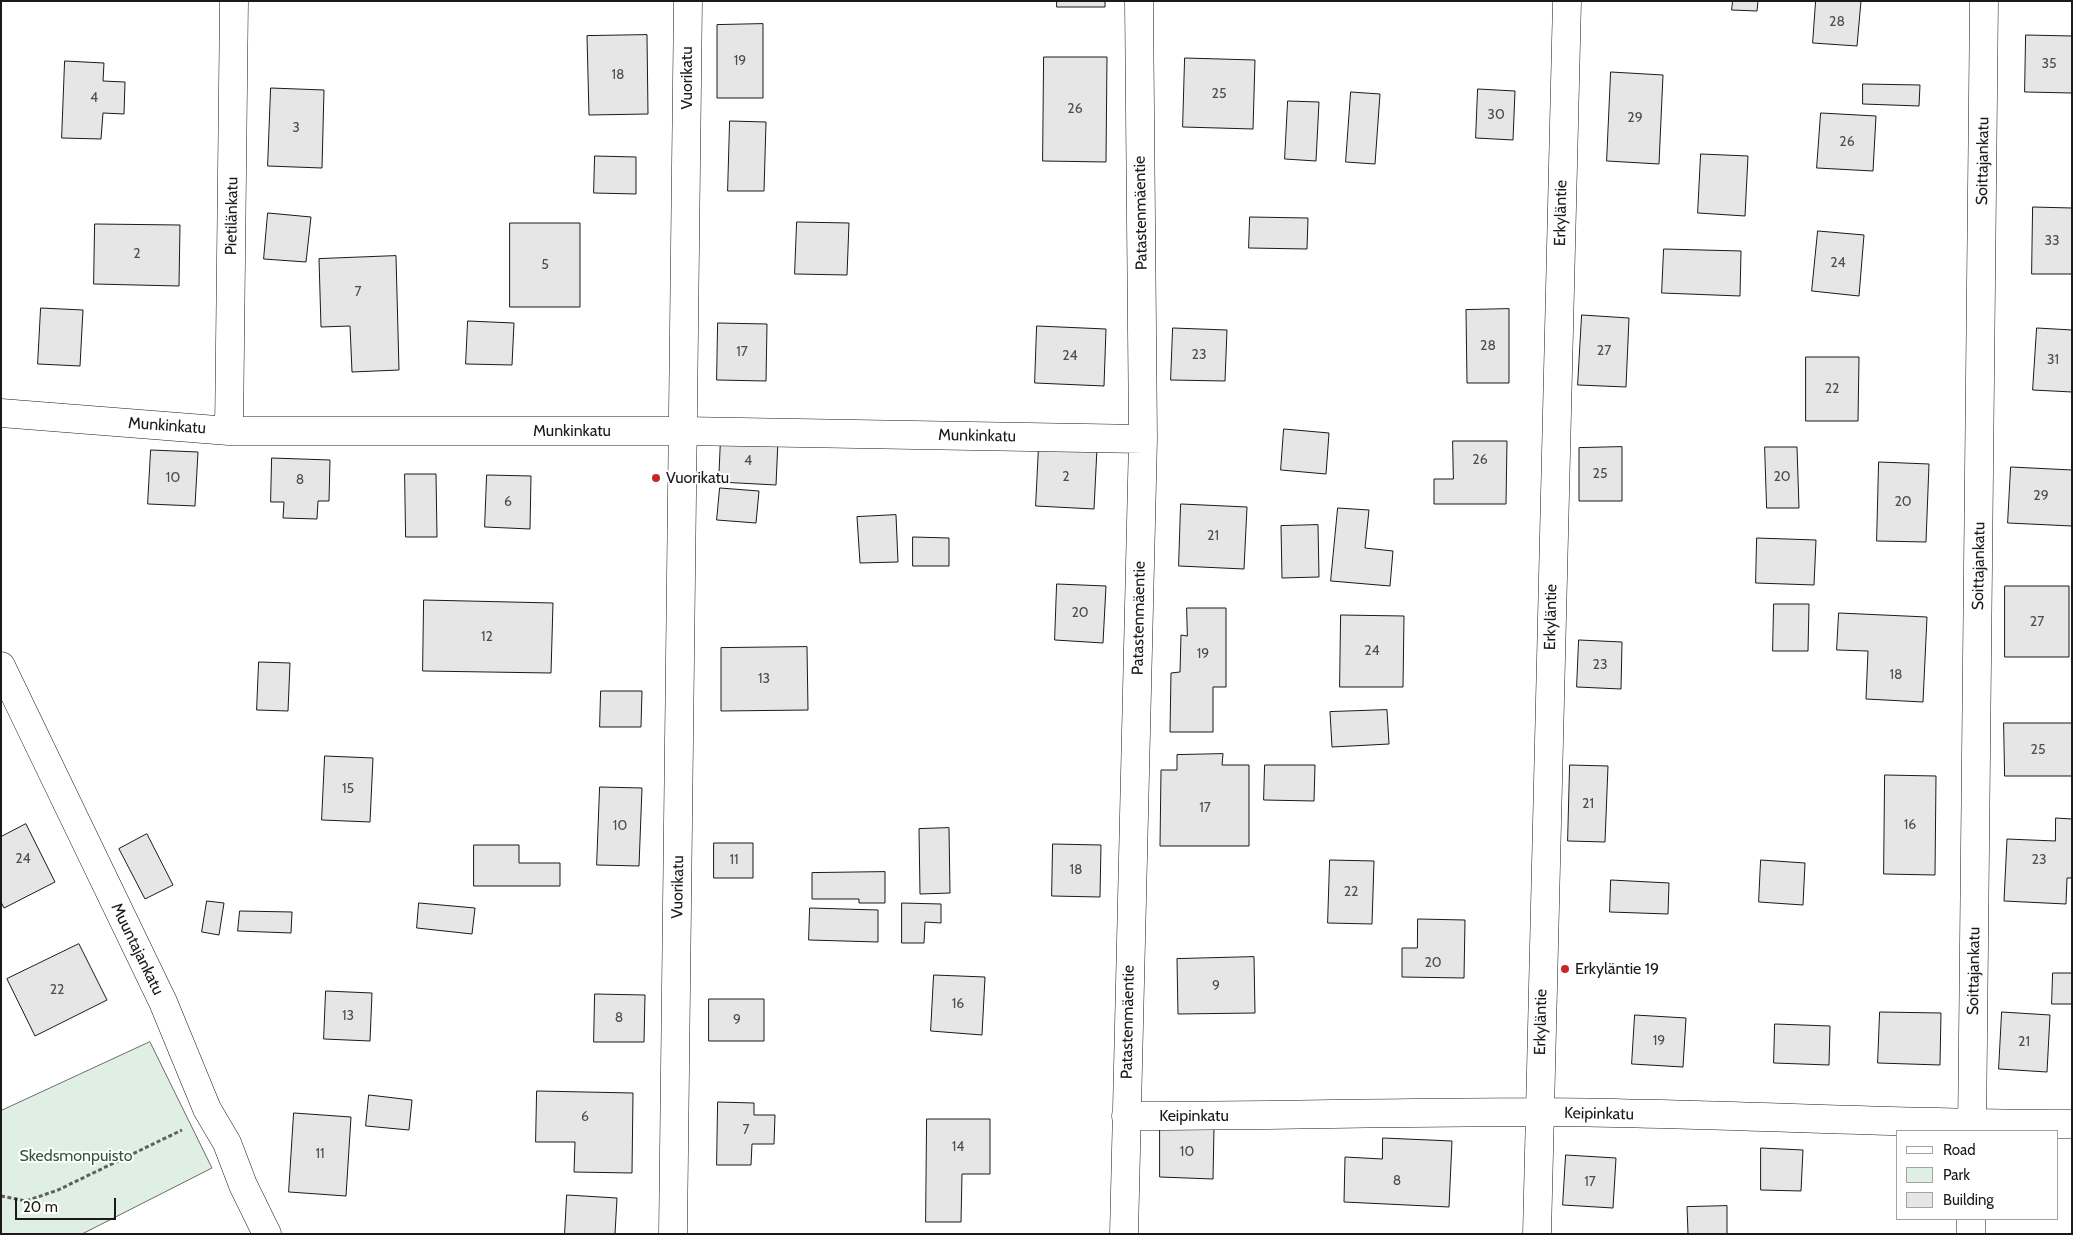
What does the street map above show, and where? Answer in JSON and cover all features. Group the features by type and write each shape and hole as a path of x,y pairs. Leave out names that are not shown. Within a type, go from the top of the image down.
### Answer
{"street":[{"name":"Pietilänkatu","path":"229,431 234,1"},
{"name":"Vuorikatu","path":"673,1234 688,1"},
{"name":"Patastenmäentie","path":"1124,1234 1143,439 1139,1"},
{"name":"Erkyläntie","path":"1537,1234 1567,1"},
{"name":"Soittajankatu","path":"1972,1128 1984,1"},
{"name":"Munkinkatu","path":"1,413 229,431 684,431 1143,439"},
{"name":"Muuntajankatu","path":"1,666 163,1002 211,1116 227,1143 243,1185 266,1234"},
{"name":"Keipinkatu","path":"1126,1116 1306,1116 1384,1112 1539,1112 1972,1128 2072,1124"},
{"path":"1971,1220 1971,1234"}],"path":[{"path":"1,1196 26,1201 58,1190 211,1116"}],"green space":[{"name":"Skedsmonpuisto","path":"150,1042 212,1168 82,1234 1,1234 1,1111"}],"building":[{"path":"1057,1 1105,1 1105,7 1057,7"},
{"path":"1733,1 1758,1 1757,11 1732,10"},
{"path":"1816,1 1861,1 1857,46 1813,43"},
{"path":"763,24 763,98 717,98 717,25"},
{"path":"647,35 648,114 589,115 587,36"},
{"path":"2026,35 2072,36 2072,93 2025,92"},
{"path":"1044,57 1107,57 1106,162 1043,161"},
{"path":"1185,58 1255,60 1253,129 1183,127"},
{"path":"65,61 104,63 103,81 125,82 124,114 103,113 101,139 62,138"},
{"path":"1611,72 1663,75 1659,164 1607,161"},
{"path":"1863,84 1920,85 1919,106 1863,104"},
{"path":"271,88 324,90 322,168 268,166"},
{"path":"1478,89 1515,91 1513,140 1476,138"},
{"path":"1351,92 1380,94 1375,164 1346,162"},
{"path":"1288,101 1319,102 1316,161 1285,159"},
{"path":"1821,113 1876,116 1873,171 1817,168"},
{"path":"730,121 766,122 764,191 728,191"},
{"path":"1701,154 1748,156 1745,216 1698,213"},
{"path":"595,156 636,157 636,194 594,193"},
{"path":"2033,207 2072,208 2072,274 2032,274"},
{"path":"268,213 311,217 306,262 264,259"},
{"path":"1250,217 1308,218 1307,249 1249,248"},
{"path":"797,222 849,223 847,275 795,274"},
{"path":"510,223 580,223 580,307 510,307"},
{"path":"95,224 180,225 179,286 94,284"},
{"path":"1818,231 1864,235 1859,296 1812,291"},
{"path":"1664,249 1741,251 1740,296 1662,293"},
{"path":"396,256 399,370 352,372 350,326 321,327 319,259"},
{"path":"41,308 83,310 80,366 38,364"},
{"path":"1509,309 1509,383 1467,383 1466,310"},
{"path":"1582,315 1629,318 1626,387 1578,385"},
{"path":"468,321 514,323 512,365 466,364"},
{"path":"718,323 767,324 766,381 717,380"},
{"path":"1037,326 1106,329 1104,386 1035,383"},
{"path":"1173,328 1227,330 1225,381 1171,380"},
{"path":"2037,328 2072,330 2072,392 2033,390"},
{"path":"1806,357 1859,357 1858,421 1806,421"},
{"path":"1284,429 1329,433 1326,474 1281,470"},
{"path":"721,437 778,440 776,485 719,482"},
{"path":"1453,441 1507,441 1506,504 1434,504 1434,479 1453,479"},
{"path":"1039,445 1097,448 1094,509 1036,506"},
{"path":"1622,447 1622,501 1579,501 1579,448"},
{"path":"1765,447 1797,447 1799,508 1767,508"},
{"path":"151,450 198,452 195,506 148,504"},
{"path":"272,458 330,460 329,501 318,501 317,519 283,518 284,502 271,502"},
{"path":"1879,462 1929,464 1926,542 1877,541"},
{"path":"2011,467 2072,470 2072,526 2008,523"},
{"path":"405,474 436,474 437,537 406,537"},
{"path":"487,475 531,476 530,529 485,527"},
{"path":"720,488 759,491 756,523 717,520"},
{"path":"1181,504 1247,507 1244,569 1179,566"},
{"path":"1338,508 1369,510 1365,548 1393,551 1390,586 1331,581"},
{"path":"896,515 898,562 860,563 857,517"},
{"path":"1318,525 1319,577 1282,578 1281,526"},
{"path":"913,537 949,538 949,566 913,566"},
{"path":"1757,538 1816,540 1814,585 1756,583"},
{"path":"1057,584 1106,586 1103,643 1055,640"},
{"path":"2005,586 2069,586 2069,657 2005,657"},
{"path":"424,600 553,603 551,673 423,671"},
{"path":"1774,604 1809,604 1808,651 1773,651"},
{"path":"1187,608 1226,608 1226,687 1213,687 1213,732 1170,732 1171,673 1180,672 1181,635 1187,636"},
{"path":"1839,613 1927,617 1923,702 1866,699 1868,651 1837,650"},
{"path":"1341,615 1404,616 1403,687 1340,687"},
{"path":"1579,640 1622,642 1621,689 1577,687"},
{"path":"807,647 808,710 721,711 721,648"},
{"path":"259,662 290,663 288,711 257,710"},
{"path":"601,691 642,691 641,727 600,727"},
{"path":"1387,710 1389,744 1332,747 1330,712"},
{"path":"2004,723 2072,723 2072,776 2005,776"},
{"path":"1223,754 1222,765 1249,765 1249,846 1160,846 1161,770 1177,770 1177,755"},
{"path":"325,756 373,758 370,822 322,820"},
{"path":"1265,765 1315,765 1314,801 1264,800"},
{"path":"1570,765 1608,766 1605,842 1568,841"},
{"path":"1885,775 1936,776 1935,875 1884,874"},
{"path":"600,787 642,788 639,866 597,865"},
{"path":"2056,818 2072,819 2072,878 2067,878 2066,904 2004,901 2007,839 2055,841"},
{"path":"26,824 55,882 4,908 1,902 1,837"},
{"path":"949,828 950,893 920,894 919,829"},
{"path":"147,834 173,885 145,899 119,849"},
{"path":"714,843 753,843 753,878 714,878"},
{"path":"1053,844 1101,845 1100,897 1052,896"},
{"path":"474,845 519,845 519,863 560,863 560,886 474,886"},
{"path":"1330,860 1374,861 1372,924 1328,923"},
{"path":"1761,860 1805,863 1803,905 1759,902"},
{"path":"885,872 885,903 859,903 859,899 812,899 812,873"},
{"path":"1611,880 1669,883 1668,914 1610,912"},
{"path":"207,901 224,903 219,935 202,932"},
{"path":"419,903 475,908 472,934 417,928"},
{"path":"902,903 941,904 941,923 925,922 924,943 902,943"},
{"path":"810,908 878,910 878,942 809,940"},
{"path":"240,911 292,912 291,933 238,931"},
{"path":"1418,919 1465,920 1464,978 1402,977 1402,948 1417,948"},
{"path":"79,944 107,1000 35,1036 7,979"},
{"path":"1254,957 1255,1013 1178,1014 1177,959"},
{"path":"2053,973 2072,973 2072,1004 2052,1004"},
{"path":"934,975 985,977 982,1035 931,1031"},
{"path":"326,991 372,993 370,1041 324,1039"},
{"path":"595,994 645,995 644,1042 594,1042"},
{"path":"709,999 764,999 764,1041 709,1041"},
{"path":"1880,1012 1941,1013 1940,1065 1878,1063"},
{"path":"2002,1012 2050,1015 2047,1072 1999,1069"},
{"path":"1635,1015 1686,1018 1683,1067 1632,1064"},
{"path":"1775,1024 1830,1026 1829,1065 1774,1063"},
{"path":"537,1091 633,1093 632,1173 574,1172 575,1142 536,1142"},
{"path":"369,1095 412,1100 409,1130 366,1126"},
{"path":"718,1102 754,1103 754,1115 775,1115 774,1144 752,1144 751,1165 717,1165"},
{"path":"294,1113 351,1117 346,1196 289,1192"},
{"path":"927,1119 990,1119 990,1174 962,1174 961,1222 926,1222"},
{"path":"1160,1126 1214,1127 1213,1179 1160,1177"},
{"path":"1383,1138 1452,1141 1449,1207 1344,1202 1345,1157 1382,1159"},
{"path":"1761,1148 1803,1150 1801,1191 1761,1190"},
{"path":"1566,1155 1616,1158 1613,1208 1563,1205"},
{"path":"567,1195 617,1198 615,1234 565,1234"},
{"path":"1727,1206 1727,1234 1688,1234 1687,1207"}],"place":[{"name":"Vuorikatu","path":"656,478"},
{"name":"Erkyläntie 19","path":"1565,969"}]}
